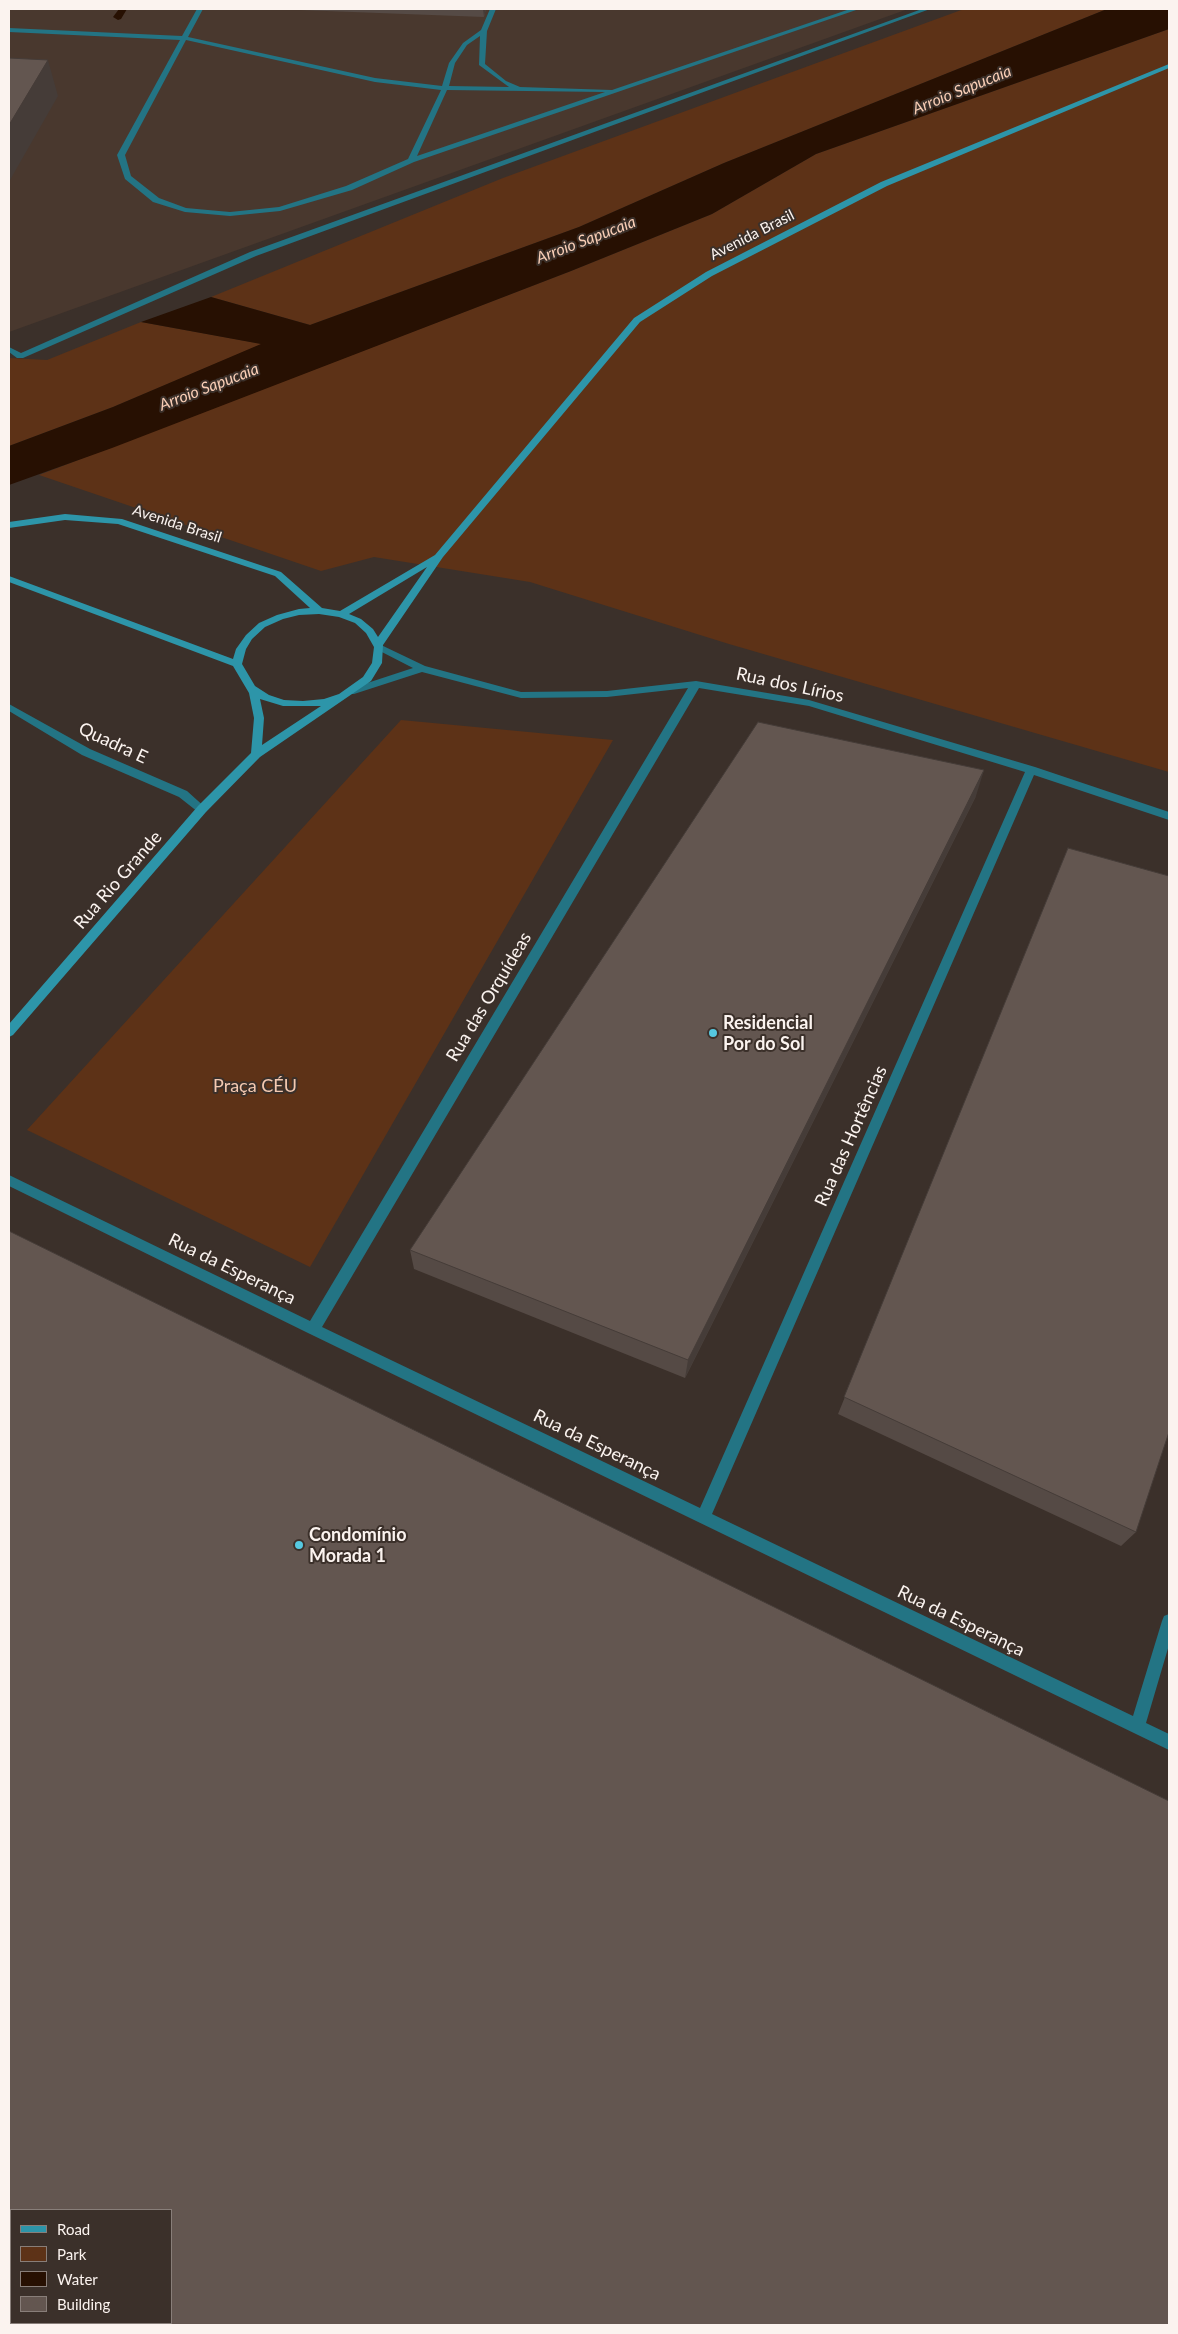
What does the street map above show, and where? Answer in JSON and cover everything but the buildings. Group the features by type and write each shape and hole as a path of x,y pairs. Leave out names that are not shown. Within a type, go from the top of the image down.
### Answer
{"main road":[{"name":"Avenida Brasil","path":"378,645 440,555 637,320 709,274 884,184 1169,66"},
{"name":"Avenida Brasil","path":"9,525 65,517 119,521 278,574 319,611"},
{"name":"Avenida Brasil","path":"341,614 440,555"},
{"path":"9,579 237,664 254,692 259,718 256,754"},
{"path":"237,664 241,649 249,636 262,626 280,617 299,612 319,611 341,614 370,631 378,645 377,663 367,679 347,694 310,704 283,703 265,697 251,688"},
{"name":"Rua Rio Grande","path":"9,1032 202,809 256,754 347,694"}],"street":[{"path":"200,9 121,155 128,177 156,200 185,210 230,214 280,209 349,188 411,160 856,9"},
{"path":"493,9 484,31 482,65 504,82 522,90"},
{"path":"9,349 20,356 253,254 927,9"},
{"path":"9,30 184,38 375,80 445,88 621,90"},
{"path":"411,160 445,88 452,64 465,44 484,31"},
{"name":"Rua dos Lírios","path":"378,645 422,669 522,695 607,694 696,684 809,703 1031,770 1169,816"},
{"path":"347,694 422,669"},
{"name":"Rua das Orquídeas","path":"313,1329 696,684"},
{"name":"Quadra E","path":"9,707 86,752 183,794 202,809"},
{"name":"Rua das Hortências","path":"703,1517 1031,770"},
{"name":"Rua da Esperança","path":"9,1180 313,1329 1169,1742"},
{"path":"1137,1727 1169,1621"}],"shaded area":[{"path":"9,9 908,9 9,332"}],"green space":[{"path":"964,9 1107,9 724,163 579,227 310,325 211,297 503,178"},
{"path":"1169,29 1169,772 729,644 530,582 374,557 321,571 39,475 571,271 712,214 816,154"},
{"path":"141,322 262,344 113,407 9,446 9,358 47,360"},
{"name":"Praça CÉU","path":"401,720 613,740 310,1267 27,1130"}],"water":[{"name":"Arroio Sapucaia","path":"1107,9 1169,9 1169,29 816,154 712,214 571,271 112,448 9,485 9,446 113,407 261,344 141,322 211,297 310,325 579,227 724,163"}],"waterway":[{"path":"118,17 123,9"}],"place":[{"name":"Residencial Por do Sol","path":"713,1033"},
{"name":"Condomínio Morada 1","path":"299,1545"}]}
